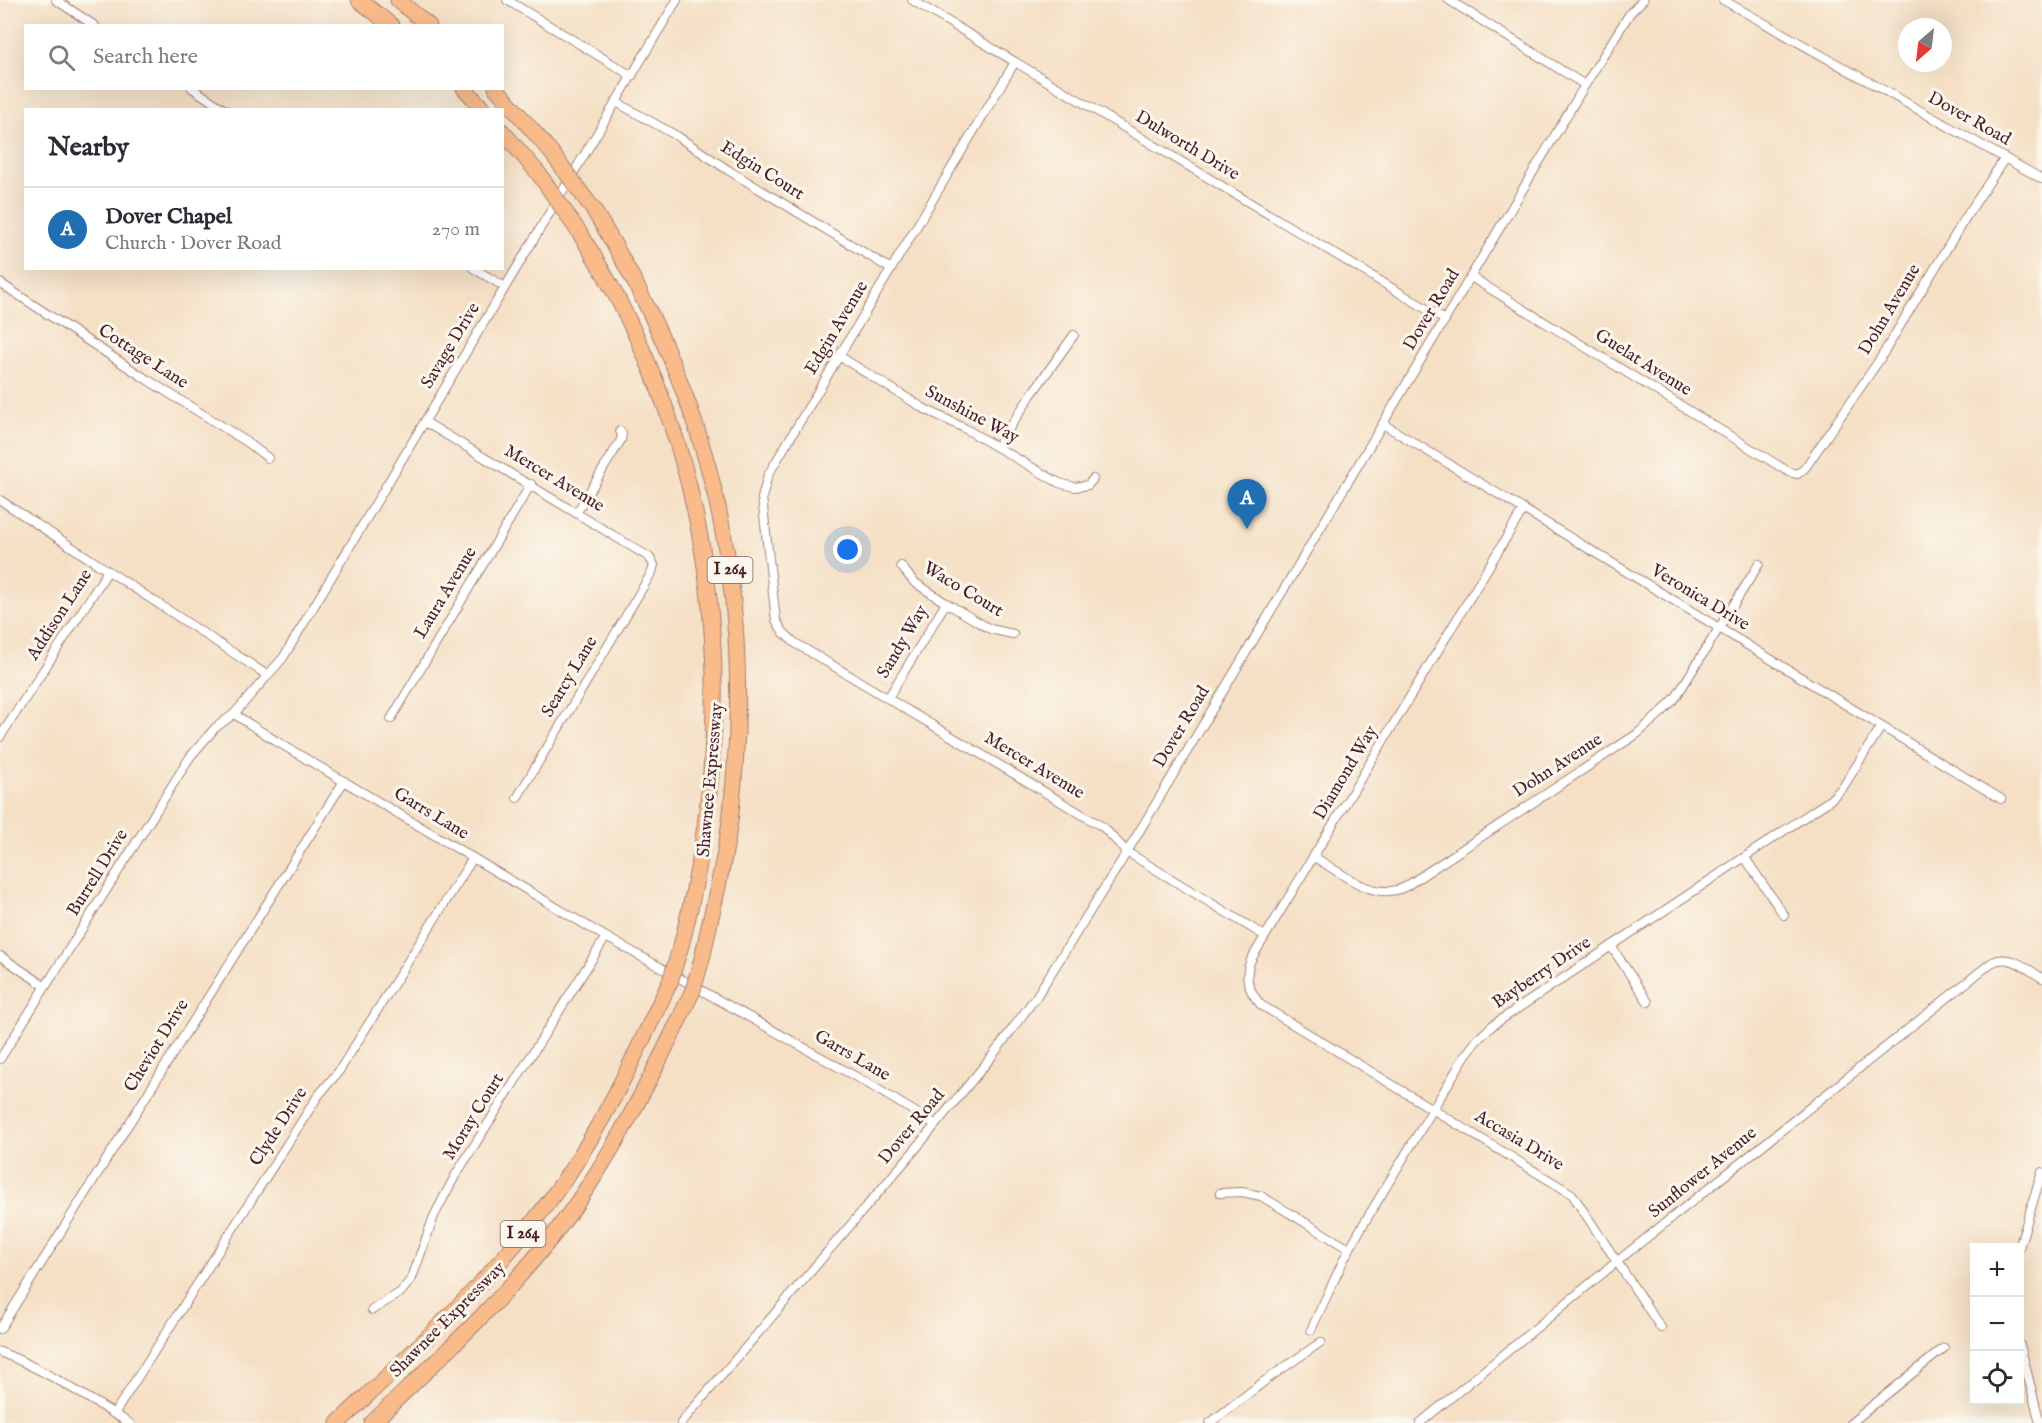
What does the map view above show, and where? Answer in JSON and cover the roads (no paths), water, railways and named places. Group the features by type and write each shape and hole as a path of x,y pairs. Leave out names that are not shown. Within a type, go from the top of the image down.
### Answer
{"highway":[{"path":"359,0 389,24"},
{"path":"398,0 427,24"},
{"path":"466,90 482,108"},
{"name":"Shawnee Expressway","path":"372,1423 487,1311 556,1232 626,1125 693,990 721,876 731,814 738,738 735,613 728,554 705,451 681,381 639,288 593,209 551,152 498,90"},
{"name":"Shawnee Expressway","path":"338,1423 482,1282 547,1204 601,1124 670,982 682,942 706,823 714,749 713,628 697,519 684,465 661,394 632,326 597,261 539,174 504,133"}],"street":[{"path":"56,0 92,24"},
{"path":"507,0 632,76"},
{"name":"Savage Drive","path":"267,675 283,658 678,0"},
{"name":"Dulworth Drive","path":"912,0 1445,320"},
{"path":"1449,0 1586,86"},
{"name":"Dover Road","path":"681,1423 993,1055 1036,997 1127,852 1630,13 1643,0"},
{"name":"Dover Road","path":"1723,0 2042,179"},
{"name":"Edgin Avenue","path":"782,630 776,620 773,604 763,509 764,487 768,475 1015,62"},
{"path":"195,90 222,108"},
{"name":"Edgin Court","path":"616,102 677,136 728,170 891,269"},
{"name":"Dohn Avenue","path":"1798,474 1805,468 1880,359 1966,217 2005,158"},
{"path":"476,270 505,287"},
{"name":"Guelat Avenue","path":"1471,277 1789,472 1798,474"},
{"name":"Cottage Lane","path":"0,283 142,377 247,442 268,458"},
{"path":"997,447 1074,335"},
{"name":"Sunshine Way","path":"838,356 923,408 964,428 1059,483 1069,486 1088,485 1093,479"},
{"name":"Mercer Avenue","path":"425,422 649,557 654,565 652,572"},
{"name":"Veronica Drive","path":"1383,424 2001,799"},
{"path":"577,512 621,440 620,431"},
{"name":"Laura Avenue","path":"391,719 531,484"},
{"path":"0,500 267,675 234,714"},
{"name":"Diamond Way","path":"1311,1035 1261,1005 1250,990 1246,975 1248,967 1523,510"},
{"name":"Dohn Avenue","path":"1314,857 1370,890 1388,892 1405,887 1649,725 1676,697 1759,564"},
{"name":"Waco Court","path":"901,566 914,582 946,603 990,629 1013,634"},
{"name":"Addison Lane","path":"0,737 108,571"},
{"name":"Searcy Lane","path":"517,798 652,572"},
{"name":"Sandy Way","path":"888,698 946,603"},
{"name":"Mercer Avenue","path":"782,630 795,643 1103,827 1127,852 1265,936"},
{"name":"Garrs Lane","path":"234,714 606,937 867,1083 935,1124"},
{"name":"Burrell Drive","path":"0,1059 190,757 215,728 234,714"},
{"name":"Bayberry Drive","path":"1311,1330 1349,1249 1465,1056 1486,1031 1830,800 1843,787 1881,727"},
{"name":"Cheviot Drive","path":"0,1329 344,781"},
{"name":"Clyde Drive","path":"114,1414 318,1096 339,1071 473,858"},
{"path":"1745,858 1784,915"},
{"name":"Moray Court","path":"372,1310 401,1292 412,1278 435,1216 455,1176 606,937"},
{"path":"1611,946 1648,1002"},
{"path":"0,956 45,986"},
{"name":"Sunflower Avenue","path":"1420,1423 1991,963 2002,958 2011,960 2042,978"},
{"name":"Accasia Drive","path":"1311,1035 1572,1194 1661,1328"},
{"path":"2021,1243 2042,1172"},
{"path":"1220,1193 1242,1192 1261,1196 1349,1249"},
{"path":"1210,1423 1321,1342"},
{"path":"1851,1423 1944,1348"},
{"path":"2020,1351 2040,1423"},
{"path":"0,1352 44,1371 129,1423"}],"place":[{"name":"Dover Chapel","path":"1247,529"}]}
